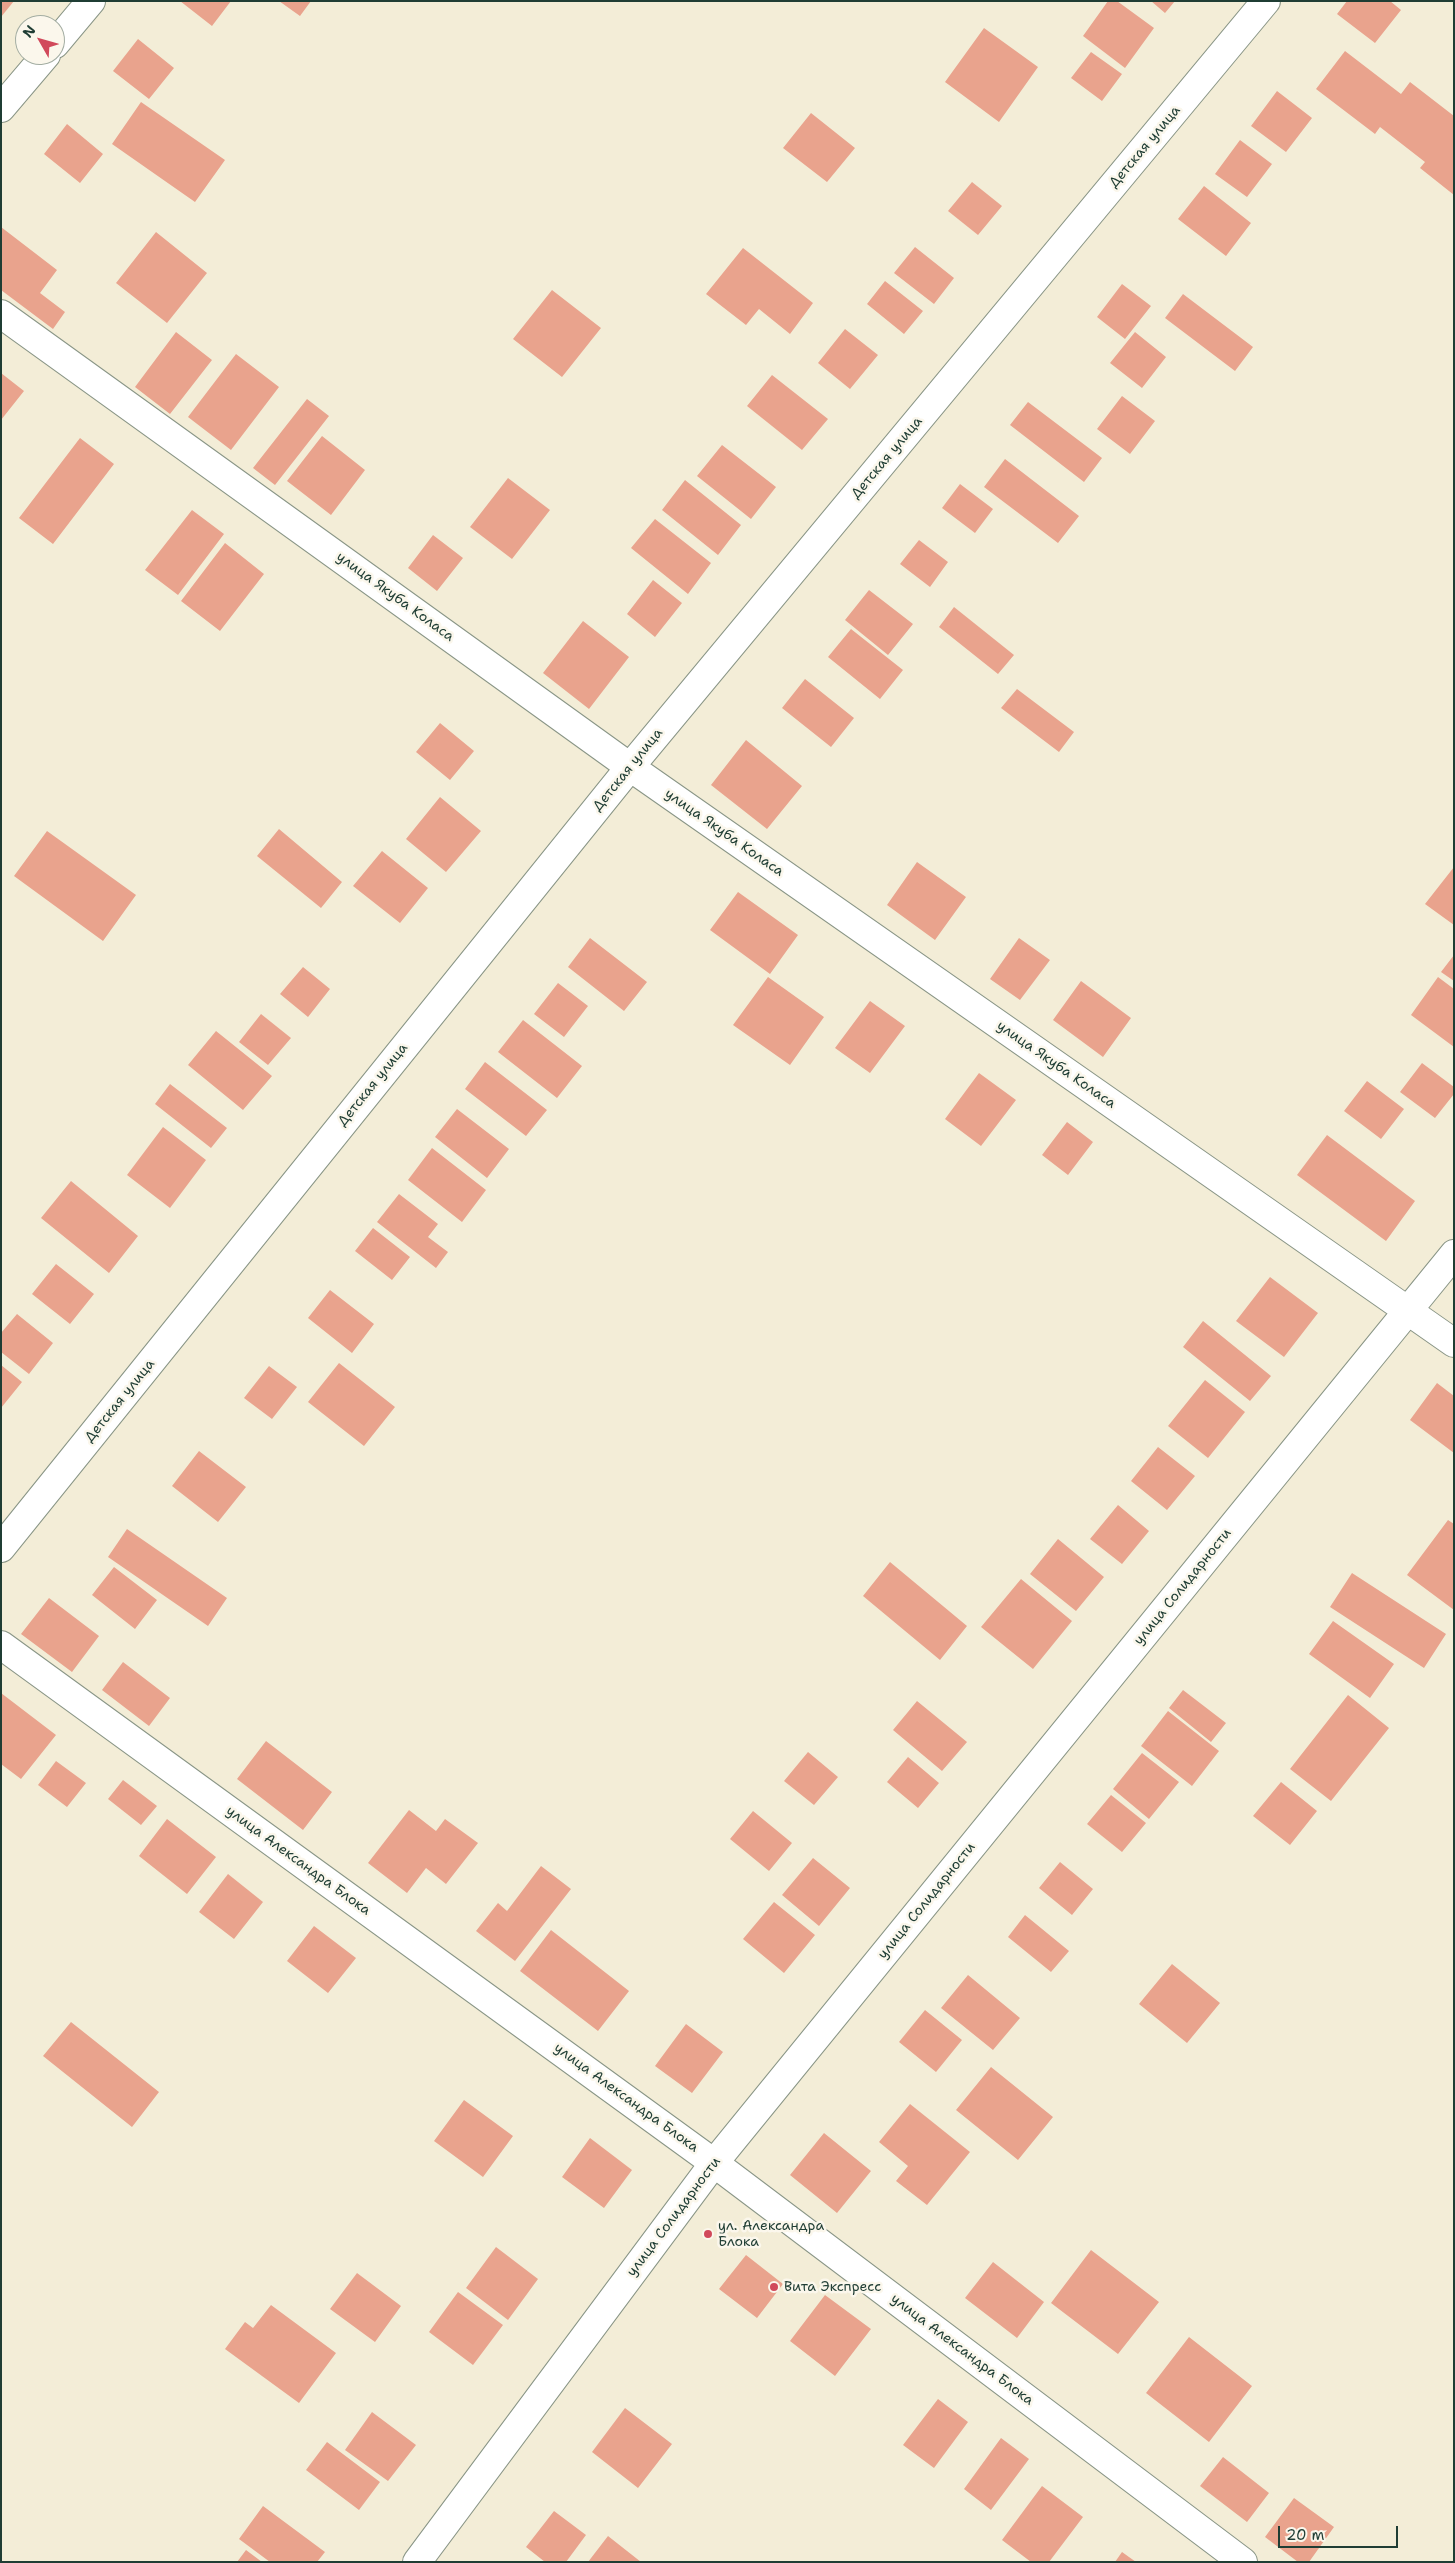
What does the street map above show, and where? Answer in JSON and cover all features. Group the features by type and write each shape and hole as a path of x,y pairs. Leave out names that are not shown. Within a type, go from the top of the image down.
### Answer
{"street":[{"path":"65,32 91,1"},
{"name":"Детская улица","path":"1,1548 630,767 1266,1"},
{"path":"1,108 38,65"},
{"name":"улица Якуба Коласа","path":"1,314 630,767 1407,1312 1454,1343"},
{"name":"улица Солидарности","path":"416,2562 714,2163 1454,1254"},
{"name":"улица Александра Блока","path":"1,1645 714,2163 1242,2562"}],"building":[{"path":"1,1 14,1 1,17"},
{"path":"180,1 231,1 212,26"},
{"path":"279,1 311,1 300,16"},
{"path":"1108,1 1117,1 1154,28 1125,68 1083,36"},
{"path":"1151,1 1175,1 1165,13"},
{"path":"1347,1 1390,1 1401,10 1375,43 1337,14"},
{"path":"984,28 1038,67 999,122 945,82"},
{"path":"138,39 174,68 149,99 113,71"},
{"path":"1345,51 1401,94 1410,82 1454,116 1454,195 1420,168 1425,162 1380,127 1375,134 1316,89"},
{"path":"1091,52 1122,74 1102,101 1071,78"},
{"path":"1277,91 1312,118 1286,152 1251,126"},
{"path":"141,102 225,160 195,202 112,144"},
{"path":"811,113 855,148 827,182 783,148"},
{"path":"67,124 103,154 80,183 44,154"},
{"path":"1240,140 1272,164 1247,197 1215,174"},
{"path":"972,182 1002,206 978,235 948,211"},
{"path":"1204,186 1251,223 1226,256 1178,219"},
{"path":"1,227 57,270 40,293 65,312 53,329 1,290"},
{"path":"156,232 207,273 167,323 116,283"},
{"path":"915,247 954,278 934,304 894,273"},
{"path":"743,248 813,303 790,334 759,309 746,325 706,294"},
{"path":"885,281 923,311 904,334 867,304"},
{"path":"1122,284 1151,306 1125,339 1097,317"},
{"path":"552,290 601,328 562,377 513,339"},
{"path":"1183,294 1253,347 1235,371 1165,318"},
{"path":"845,329 878,355 850,389 818,363"},
{"path":"176,332 212,360 170,414 135,387"},
{"path":"1135,332 1166,357 1142,388 1110,363"},
{"path":"236,354 279,387 231,450 188,417"},
{"path":"1,373 24,391 1,420"},
{"path":"772,375 828,419 802,450 747,406"},
{"path":"1122,396 1155,421 1130,454 1097,429"},
{"path":"307,399 329,416 275,485 253,468"},
{"path":"1028,402 1102,458 1084,482 1010,425"},
{"path":"322,436 365,470 331,515 287,481"},
{"path":"80,438 114,464 53,544 19,518"},
{"path":"722,445 776,487 751,519 697,476"},
{"path":"1005,459 1079,516 1058,543 984,487"},
{"path":"508,478 550,510 512,559 470,527"},
{"path":"685,480 741,525 718,555 662,510"},
{"path":"960,484 993,509 975,533 942,508"},
{"path":"192,510 224,534 178,595 145,570"},
{"path":"655,519 711,563 688,594 631,548"},
{"path":"433,535 463,558 437,591 408,568"},
{"path":"919,540 948,562 930,587 900,564"},
{"path":"225,543 264,574 220,631 181,601"},
{"path":"653,580 682,603 655,637 627,614"},
{"path":"869,590 913,624 888,655 845,620"},
{"path":"954,607 1014,655 998,674 939,627"},
{"path":"583,621 629,657 589,709 543,673"},
{"path":"851,629 903,670 880,699 828,657"},
{"path":"805,679 854,718 831,747 782,708"},
{"path":"1017,689 1074,732 1059,752 1001,708"},
{"path":"440,723 474,751 450,780 416,752"},
{"path":"746,740 802,786 767,829 711,785"},
{"path":"440,797 481,831 446,872 406,839"},
{"path":"279,829 342,882 321,908 257,856"},
{"path":"47,831 136,895 103,941 14,876"},
{"path":"382,851 428,888 400,923 353,886"},
{"path":"917,862 966,897 935,940 887,905"},
{"path":"1454,867 1454,925 1425,904"},
{"path":"738,892 798,935 770,974 710,930"},
{"path":"590,938 647,982 624,1011 568,967"},
{"path":"1019,938 1050,960 1020,1000 990,979"},
{"path":"1454,955 1454,981 1441,972"},
{"path":"303,967 330,989 308,1017 280,994"},
{"path":"768,977 824,1017 790,1065 733,1025"},
{"path":"1438,977 1454,989 1454,1047 1411,1015"},
{"path":"1081,981 1131,1018 1103,1057 1053,1020"},
{"path":"558,983 588,1006 564,1037 534,1014"},
{"path":"870,1001 905,1026 870,1073 835,1048"},
{"path":"261,1014 291,1038 268,1065 239,1042"},
{"path":"523,1020 582,1066 557,1098 498,1052"},
{"path":"216,1031 272,1076 243,1110 188,1065"},
{"path":"485,1062 547,1110 526,1136 465,1089"},
{"path":"1422,1063 1454,1087 1454,1094 1435,1118 1400,1092"},
{"path":"979,1073 1016,1100 981,1146 945,1119"},
{"path":"1367,1081 1404,1109 1381,1139 1344,1111"},
{"path":"170,1084 227,1128 211,1148 155,1104"},
{"path":"457,1109 509,1149 487,1178 435,1137"},
{"path":"1067,1122 1093,1142 1068,1175 1042,1155"},
{"path":"163,1127 206,1160 170,1208 127,1175"},
{"path":"1327,1135 1415,1201 1386,1241 1297,1175"},
{"path":"432,1148 486,1190 462,1222 408,1180"},
{"path":"71,1181 138,1236 109,1273 41,1218"},
{"path":"399,1194 438,1224 428,1237 448,1252 436,1268 377,1222"},
{"path":"373,1228 410,1257 392,1280 355,1251"},
{"path":"56,1264 94,1294 70,1324 32,1294"},
{"path":"1270,1277 1318,1313 1284,1357 1236,1321"},
{"path":"330,1290 374,1324 352,1353 308,1318"},
{"path":"17,1314 53,1343 29,1374 1,1352 1,1333"},
{"path":"1203,1321 1271,1376 1250,1401 1183,1347"},
{"path":"339,1363 395,1407 364,1446 308,1402"},
{"path":"1,1365 22,1382 1,1408"},
{"path":"269,1366 297,1387 272,1419 244,1398"},
{"path":"1205,1380 1245,1412 1208,1458 1168,1426"},
{"path":"1437,1383 1454,1396 1454,1453 1410,1420"},
{"path":"1158,1447 1195,1476 1167,1510 1131,1481"},
{"path":"199,1451 246,1487 218,1522 172,1486"},
{"path":"1118,1505 1149,1531 1122,1564 1090,1539"},
{"path":"1448,1520 1454,1524 1454,1610 1407,1575"},
{"path":"127,1529 227,1598 208,1626 108,1557"},
{"path":"1058,1539 1104,1577 1076,1611 1030,1574"},
{"path":"890,1562 967,1626 940,1660 863,1596"},
{"path":"114,1567 157,1600 135,1629 92,1595"},
{"path":"1352,1573 1446,1634 1424,1668 1330,1607"},
{"path":"1021,1579 1072,1621 1033,1669 981,1627"},
{"path":"49,1598 99,1636 72,1672 21,1634"},
{"path":"1333,1621 1394,1664 1370,1698 1309,1654"},
{"path":"123,1662 170,1698 149,1726 102,1690"},
{"path":"1183,1690 1226,1723 1211,1742 1169,1708"},
{"path":"1,1693 56,1735 21,1779 1,1764"},
{"path":"1348,1695 1389,1728 1331,1801 1290,1769"},
{"path":"917,1701 967,1742 942,1771 893,1730"},
{"path":"1168,1711 1219,1751 1192,1786 1141,1746"},
{"path":"266,1741 332,1792 303,1830 237,1779"},
{"path":"808,1752 838,1777 814,1805 784,1781"},
{"path":"1142,1753 1179,1782 1149,1819 1113,1789"},
{"path":"908,1757 939,1783 918,1808 887,1782"},
{"path":"56,1761 86,1783 67,1807 38,1785"},
{"path":"123,1780 157,1806 141,1825 108,1799"},
{"path":"1281,1782 1317,1811 1290,1845 1253,1816"},
{"path":"1111,1795 1146,1823 1122,1852 1087,1824"},
{"path":"409,1810 436,1831 445,1819 478,1843 446,1884 426,1868 407,1893 368,1863"},
{"path":"753,1811 792,1843 769,1871 730,1839"},
{"path":"167,1819 216,1857 187,1894 139,1856"},
{"path":"813,1858 850,1888 819,1926 782,1895"},
{"path":"1060,1862 1093,1889 1072,1915 1039,1888"},
{"path":"541,1866 571,1889 515,1961 476,1931 498,1903 507,1911"},
{"path":"228,1874 263,1902 234,1939 199,1912"},
{"path":"774,1902 815,1935 784,1973 743,1939"},
{"path":"1025,1915 1069,1951 1051,1972 1008,1937"},
{"path":"314,1926 356,1958 328,1993 287,1961"},
{"path":"551,1930 629,1991 598,2031 520,1971"},
{"path":"1172,1964 1220,2003 1187,2043 1139,2004"},
{"path":"968,1975 1020,2018 993,2050 941,2008"},
{"path":"925,2010 962,2040 936,2072 899,2042"},
{"path":"71,2022 159,2092 132,2127 43,2056"},
{"path":"686,2024 723,2052 692,2093 655,2066"},
{"path":"991,2067 1053,2117 1018,2160 956,2110"},
{"path":"464,2100 513,2136 483,2177 434,2141"},
{"path":"910,2104 970,2152 927,2205 896,2181 908,2166 879,2142"},
{"path":"824,2133 871,2171 837,2213 790,2175"},
{"path":"590,2138 632,2170 604,2208 562,2177"},
{"path":"496,2247 538,2279 508,2320 466,2288"},
{"path":"1091,2250 1159,2302 1118,2354 1051,2303"},
{"path":"746,2255 783,2284 757,2318 719,2289"},
{"path":"993,2262 1044,2302 1017,2338 965,2298"},
{"path":"357,2273 401,2306 375,2342 330,2309"},
{"path":"458,2292 503,2325 473,2365 429,2332"},
{"path":"825,2295 871,2329 835,2376 790,2341"},
{"path":"271,2305 336,2353 299,2403 225,2349 245,2322 253,2328"},
{"path":"1189,2337 1252,2386 1209,2442 1146,2393"},
{"path":"938,2399 968,2422 934,2468 903,2445"},
{"path":"625,2408 672,2444 638,2488 592,2452"},
{"path":"372,2412 416,2445 388,2481 345,2450"},
{"path":"1001,2438 1029,2459 991,2510 964,2489"},
{"path":"327,2442 380,2482 359,2510 306,2470"},
{"path":"1223,2457 1269,2493 1247,2522 1200,2486"},
{"path":"1042,2486 1083,2517 1049,2562 1031,2562 1002,2540"},
{"path":"1294,2498 1334,2527 1309,2562 1298,2562 1265,2537"},
{"path":"263,2506 325,2552 317,2562 270,2562 239,2539"},
{"path":"554,2511 586,2535 566,2562 545,2562 526,2547"},
{"path":"608,2536 641,2562 588,2562"},
{"path":"246,2550 262,2562 237,2562"},
{"path":"1122,2552 1136,2562 1115,2562"}],"place":[{"name":"ул. Александра Блока","path":"708,2234"},
{"name":"Вита Экспресс","path":"774,2287"}]}
